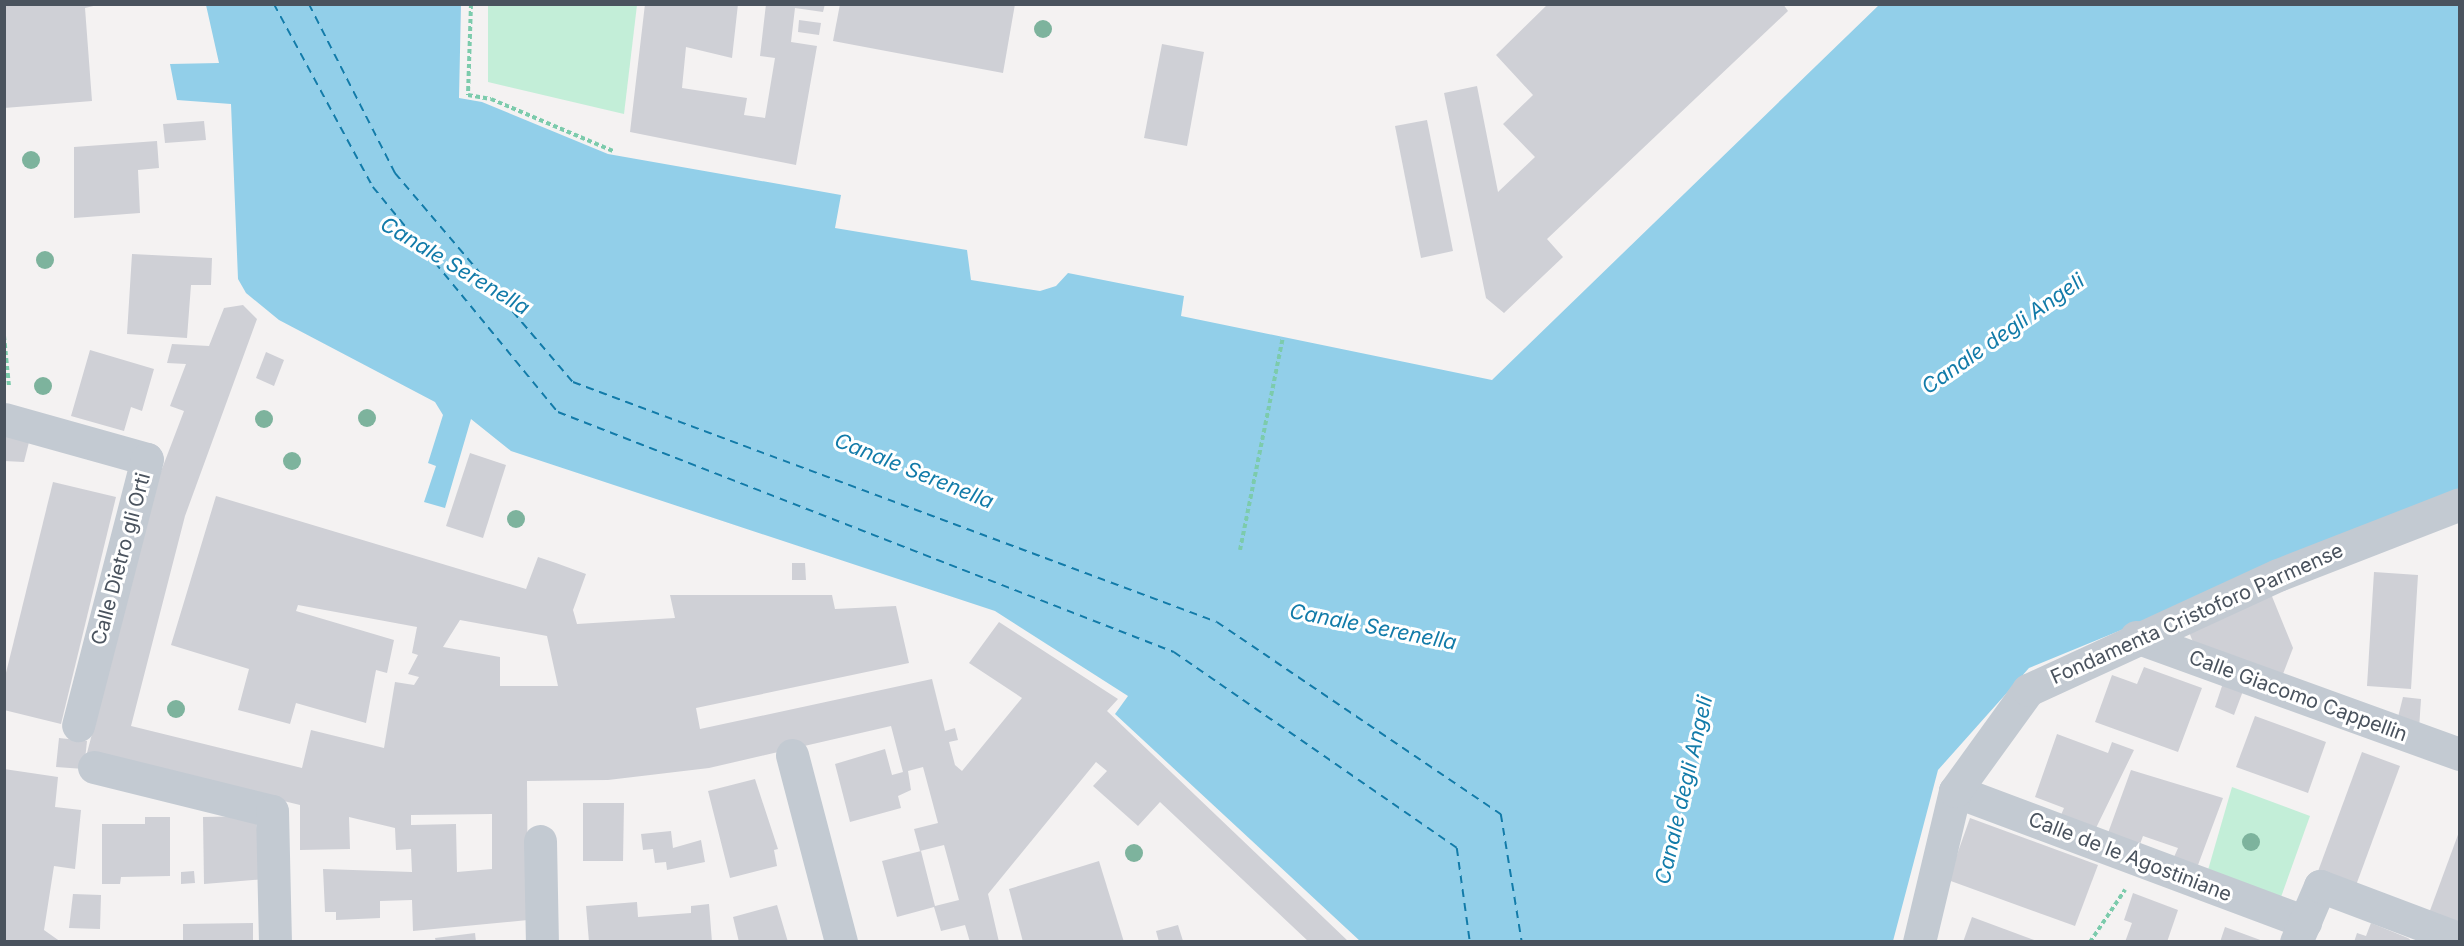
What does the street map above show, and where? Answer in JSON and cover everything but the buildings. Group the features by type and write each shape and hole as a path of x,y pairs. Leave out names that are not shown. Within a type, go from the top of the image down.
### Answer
{"street":[{"name":"Calle Dietro gli Orti","path":"8,420 147,459 78,725"},
{"name":"Fondamenta Cristoforo Parmense","path":"1919,942 1955,791 2028,690 2136,637 2460,504"},
{"name":"Calle Giacomo Cappellin","path":"2136,637 2460,754"},
{"path":"792,755 841,942"},
{"path":"94,767 272,811 274,942"},
{"name":"Calle de le Agostiniane","path":"1955,791 2145,862 2301,932"},
{"path":"540,841 542,942"},
{"path":"2301,932 2320,886 2460,939"}],"path":[{"path":"471,4 468,95 491,99 613,151"},
{"path":"4,336 8,420"},
{"path":"1240,550 1283,337"},
{"path":"2090,942 2145,862"}],"green space":[{"path":"488,5 637,5 624,114 488,82"},
{"path":"2232,787 2310,816 2281,897 2208,870"}],"water":[{"path":"206,5 461,5 459,98 482,102 608,154 841,195 835,228 967,250 971,280 1040,291 1056,286 1068,273 1184,296 1181,316 1492,380 1879,5 2459,5 2459,491 2029,668 1938,770 1893,941 1360,941 1115,714 1128,696 995,611 511,451 471,419 445,508 424,502 436,466 428,463 443,415 435,402 279,320 246,293 238,279 231,104 177,100 170,64 219,63"}],"ferry route":[{"path":"274,4 373,187 558,412 1174,652 1457,848 1470,942"},
{"path":"309,4 395,173 573,382 1217,622 1501,814 1522,942"}],"water label":[{"name":"Canale Serenella","path":"455,266"},
{"name":"Canale degli Angeli","path":"2003,334"},
{"name":"Canale Serenella","path":"914,471"},
{"name":"Canale Serenella","path":"1373,627"},
{"name":"Canale degli Angeli","path":"1684,790"}]}
